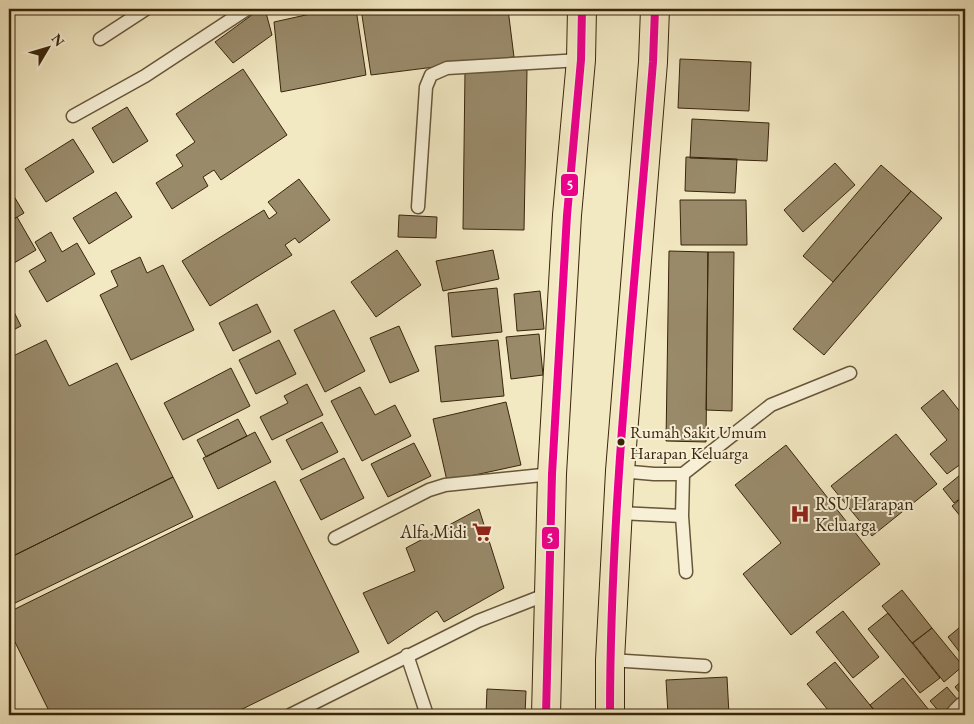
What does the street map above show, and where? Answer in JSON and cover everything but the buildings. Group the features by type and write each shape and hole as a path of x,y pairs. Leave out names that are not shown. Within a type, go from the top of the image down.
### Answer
{"highway":[{"path":"546,715 552,474 568,215 581,60 582,9"},
{"path":"610,715 610,660 620,471 653,62 655,9"}],"street":[{"path":"960,715 965,710"}],"lane":[{"path":"100,39 146,9"},
{"path":"73,116 145,76 247,9"},
{"path":"418,207 426,87 431,75 447,68 581,60"},
{"path":"620,471 683,474 771,406 850,373"},
{"path":"335,538 429,490 445,485 552,474"},
{"path":"683,474 682,516 686,572"},
{"path":"619,513 682,516"},
{"path":"290,715 314,710 407,655 478,621 550,593"},
{"path":"407,655 428,715"},
{"path":"610,660 705,666"}],"transit line":[{"name":"5","path":"546,715 552,474 567,215 581,60 582,9"},
{"name":"5","path":"610,715 611,633 619,470 653,62 655,9"}],"place":[{"name":"Rumah Sakit Umum Harapan Keluarga","path":"621,442"},
{"name":"RSU Harapan Keluarga","path":"800,514"},
{"name":"Alfa Midi","path":"482,532"}]}
